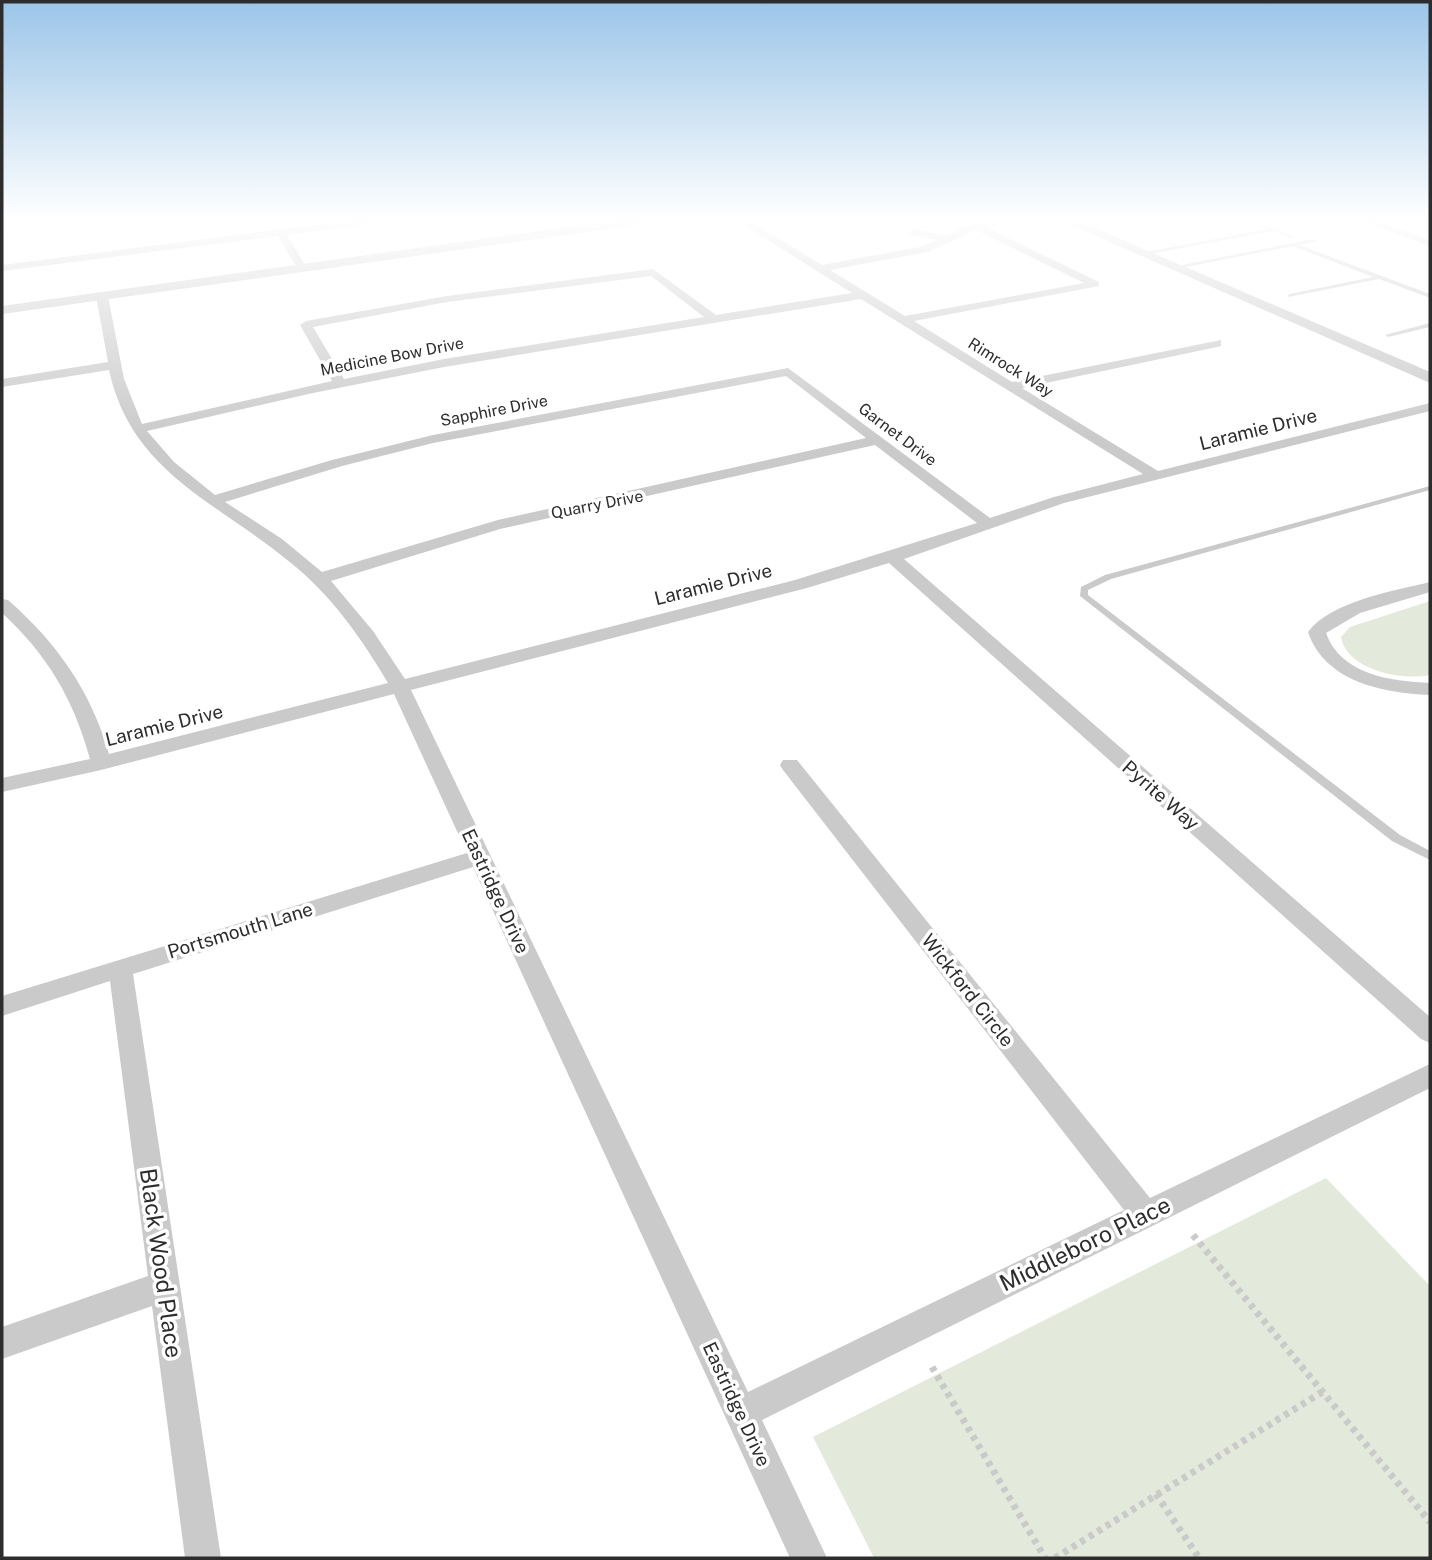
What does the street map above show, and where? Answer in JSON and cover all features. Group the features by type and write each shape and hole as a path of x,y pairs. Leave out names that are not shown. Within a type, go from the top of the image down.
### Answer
{"street":[{"path":"2,310 125,293"},
{"path":"340,383 306,325 491,293"},
{"path":"680,293 714,319"},
{"name":"Rimrock Way","path":"858,293 1156,476"},
{"path":"903,320 1048,293"},
{"path":"1234,293 1430,378"},
{"name":"Medicine Bow Drive","path":"138,429 340,383 540,346 862,295"},
{"name":"Eastridge Drive","path":"102,296 125,402 138,429 164,463 212,501 258,530 319,579 356,621 400,687 809,1558"},
{"path":"1011,386 1217,343"},
{"path":"2,383 116,365"},
{"name":"Garnet Drive","path":"788,372 988,524"},
{"name":"Sapphire Drive","path":"212,501 337,463 433,439 788,372"},
{"name":"Laramie Drive","path":"2,785 101,763 801,584 1059,500 1430,407"},
{"name":"Quarry Drive","path":"319,579 393,554 499,525 761,470 877,440"},
{"name":"Pyrite Way","path":"892,556 1430,1032"},
{"path":"1430,587 1347,612 1333,618 1317,632 1318,641 1324,650 1345,668 1360,676 1392,686 1430,689"},
{"path":"2,604 28,626 76,689 93,731 101,763"},
{"name":"Wickford Circle","path":"790,765 1145,1214"},
{"name":"Portsmouth Lane","path":"2,1006 120,967 480,857"},
{"name":"Black Wood Place","path":"120,967 203,1558"},
{"name":"Middleboro Place","path":"741,1413 1430,1075"},
{"path":"2,1343 164,1286"}],"lane":[{"path":"1290,296 1305,293"},
{"path":"1388,335 1430,325"},
{"path":"1430,488 1108,577 1084,589 1084,596 1396,838 1430,856"}],"path":[{"path":"1194,1235 1430,1522"},
{"path":"932,1367 1045,1558"},
{"path":"1055,1558 1322,1392"},
{"path":"1156,1494 1199,1558"}],"green space":[{"path":"1430,601 1430,675 1405,676 1377,671 1353,658 1345,648 1341,637 1350,627"},
{"path":"1326,1178 1430,1286 1430,1558 874,1558 813,1437"}]}
